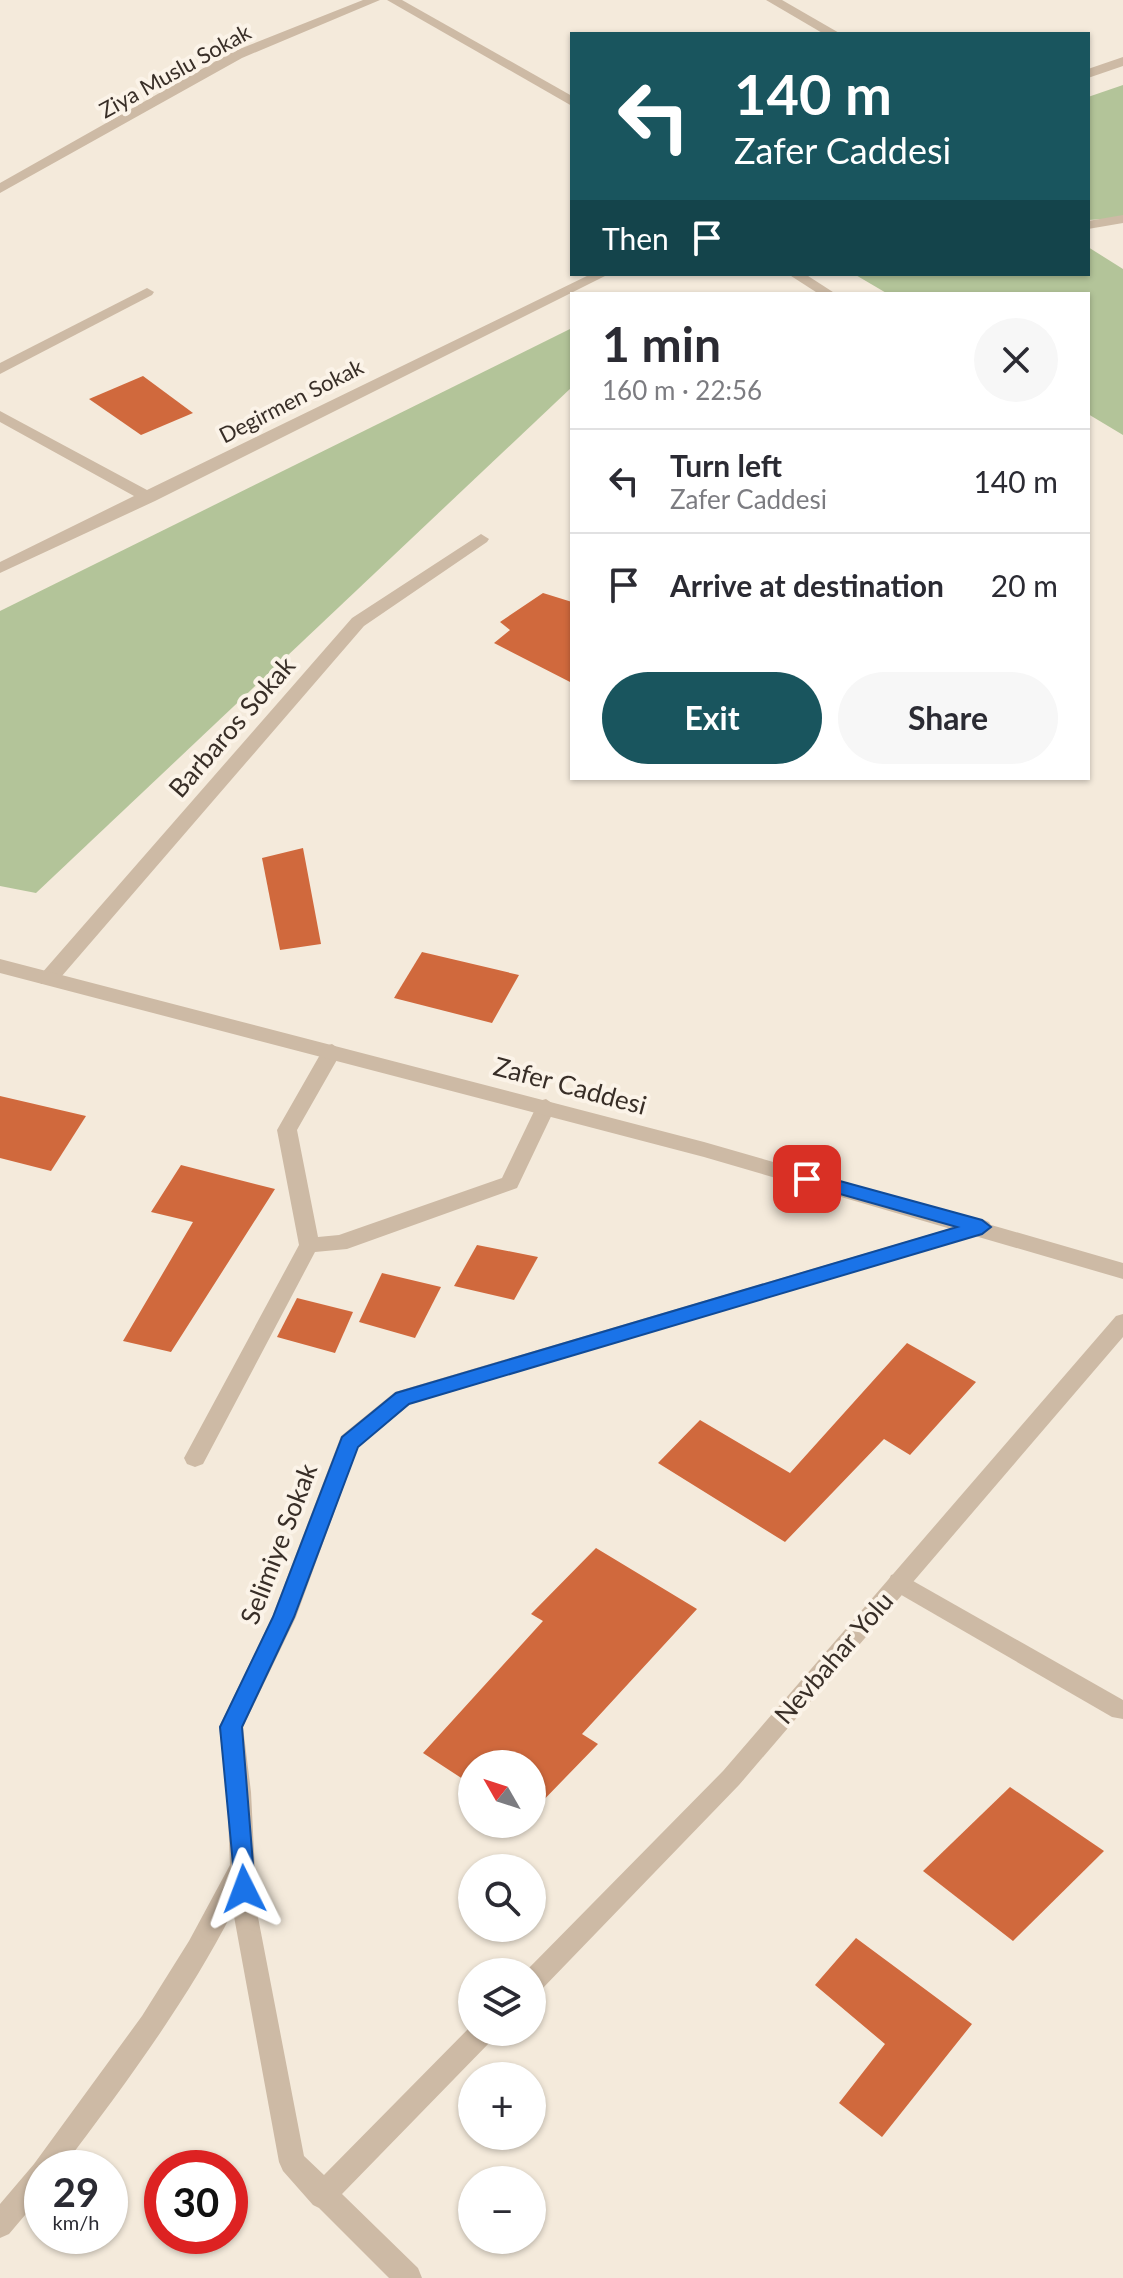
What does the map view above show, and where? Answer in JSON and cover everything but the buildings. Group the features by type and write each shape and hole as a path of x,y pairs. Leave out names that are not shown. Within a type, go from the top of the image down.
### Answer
{"street":[{"name":"Ziya Muslu Sokak","path":"0,189 237,55 374,0"},
{"path":"393,0 570,101"},
{"path":"772,0 830,32"},
{"path":"1090,73 1123,61"},
{"path":"1090,225 1123,219"},
{"name":"Degirmen Sokak","path":"0,568 149,498 459,341 598,276"},
{"path":"798,276 826,292"},
{"path":"0,369 147,292"},
{"path":"0,416 75,461 149,498"},
{"name":"Barbaros Sokak","path":"48,979 358,622 481,539"},
{"name":"Zafer Caddesi","path":"0,966 546,1106 982,1227 1123,1271"},
{"path":"195,1458 309,1245 287,1130 332,1051"},
{"path":"309,1245 340,1243 510,1183 546,1106"},
{"name":"Selimiye Sokak","path":"408,2278 322,2196 292,2162 245,1912 231,1727 284,1617 349,1442 403,1398 982,1227"},
{"name":"Nevbahar Yolu","path":"546,1968 731,1778 1123,1322"},
{"path":"899,1582 1120,1710"},
{"path":"59,2150 166,2003 216,1921 243,1866"},
{"path":"322,2196 469,2046"},
{"path":"0,2225 24,2196"}],"green space":[{"path":"1123,85 1123,218 1090,220 1090,96"},
{"path":"1090,248 1123,269 1123,435 1090,415 1090,292 885,292 857,276 1090,276"},
{"path":"570,329 570,389 36,893 0,886 0,611"}],"route":[{"path":"244,1889 239,1792 231,1727 284,1617 349,1442 403,1398 982,1227 807,1179"}]}
